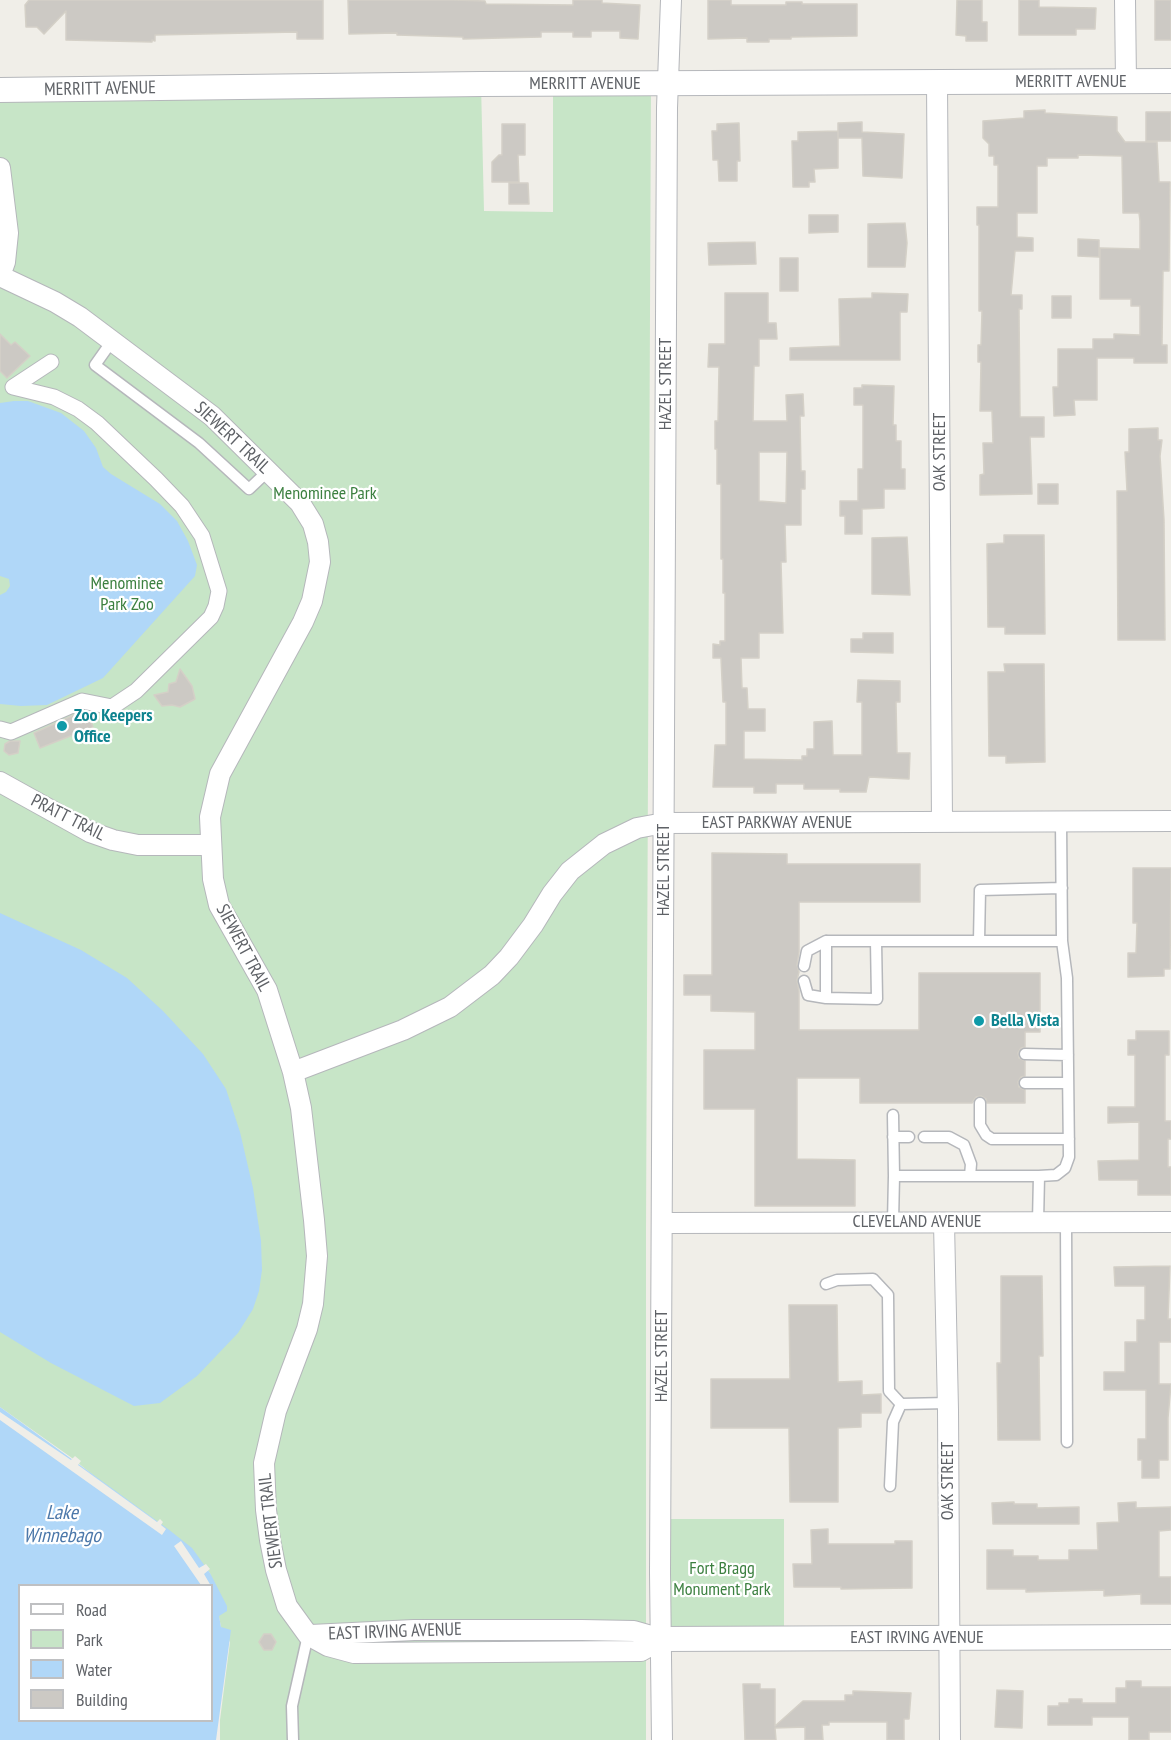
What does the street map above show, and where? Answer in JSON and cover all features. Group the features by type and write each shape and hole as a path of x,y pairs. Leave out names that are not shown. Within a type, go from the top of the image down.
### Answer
{"street":[{"name":"HAZEL STREET","path":"663,1740 660,1562 667,108 671,0"},
{"path":"1125,0 1126,81"},
{"name":"MERRITT AVENUE","path":"0,90 1171,81"},
{"name":"OAK STREET","path":"937,82 942,822"},
{"path":"0,168 8,233 5,262 0,276"},
{"name":"SIEWERT TRAIL","path":"0,276 55,302 83,319 212,416 300,503 313,524 318,542 320,561 312,601 303,622 220,774 210,817 214,885 219,905 267,990 293,1072 301,1108 317,1256 315,1281 308,1329 276,1411 264,1463 266,1510 276,1570 287,1606 308,1635"},
{"path":"7,389 51,362"},
{"path":"0,729 11,732 81,701 112,707 136,691 211,617 219,591 202,536 182,506 156,479 97,423 78,409 54,397 7,389"},
{"name":"PRATT TRAIL","path":"0,782 90,832 113,840 138,844 211,845"},
{"name":"EAST PARKWAY AVENUE","path":"293,1072 403,1030 450,1007 492,975 509,957 570,872 590,853 632,830 664,823 1171,820"},
{"name":"CLEVELAND AVENUE","path":"663,1223 1171,1221"},
{"name":"OAK STREET","path":"944,1223 948,1403 950,1740"},
{"name":"EAST IRVING AVENUE","path":"308,1635 340,1650 368,1654 642,1651 662,1639 1171,1636"}],"lane":[{"path":"112,341 95,365 199,442 249,489 268,471"},
{"path":"894,1176 1039,1176 1056,1175 1065,1168 1069,1156 1069,1139 1067,978 1062,941 1061,821"},
{"path":"980,941 980,890 1062,888"},
{"path":"804,966 807,951 826,941 1062,941"},
{"path":"826,941 826,998"},
{"path":"804,981 808,995 826,998 877,999 876,941"},
{"path":"1025,1054 1068,1055"},
{"path":"1025,1083 1068,1083"},
{"path":"980,1103 980,1125 986,1135 992,1139 1069,1139"},
{"path":"893,1116 893,1222"},
{"path":"893,1137 909,1137"},
{"path":"924,1137 949,1137 964,1145 971,1164 970,1176"},
{"path":"1038,1222 1039,1176"},
{"path":"1066,1222 1067,1442"},
{"path":"826,1284 837,1280 873,1279 888,1295 889,1391 901,1404 948,1403"},
{"path":"890,1486 893,1422 901,1404"},
{"path":"293,1740 292,1706 308,1635"}],"green space":[{"name":"Menominee Park","path":"481,84 484,211 553,212 553,84 651,84 646,1740 220,1740 220,1720 230,1642 221,1627 210,1573 72,1458 0,1407 0,101"},
{"name":"Fort Bragg Monument Park","path":"661,1519 784,1519 784,1638 662,1639"}],"water":[{"path":"28,401 61,413 84,431 96,448 103,467 160,504 177,521 197,565 195,576 103,678 47,705 0,704 0,595 10,586 9,579 0,576 0,403"},
{"path":"0,913 81,950 127,978 163,1011 203,1054 226,1089 240,1132 253,1188 261,1241 262,1270 259,1291 253,1309 238,1333 197,1376 160,1403 134,1406 51,1363 0,1332"},
{"name":"Lake Winnebago","path":"0,1407 168,1529 192,1548 210,1573 227,1606 227,1611 219,1616 221,1627 231,1630 216,1740 0,1740"}],"pier":[{"path":"0,1412 71,1460 75,1456 81,1461 78,1465 157,1522 160,1519 163,1522 161,1525 166,1529 162,1535 0,1420"},
{"path":"181,1541 199,1568 206,1564 210,1569 204,1574 210,1584 200,1584 174,1546"}],"building":[{"path":"29,0 323,0 323,39 297,39 297,32 155,35 155,41 152,40 152,42 66,40 66,11 44,34 37,27 26,27 25,5"},
{"path":"348,0 453,0 485,1 486,4 573,5 573,0 602,0 602,3 640,5 638,39 620,38 620,31 591,31 591,37 573,37 573,32 541,32 541,37 463,39 463,37 397,35 397,33 349,34"},
{"path":"708,0 731,0 731,5 786,5 786,2 857,4 857,36 791,37 791,39 769,39 769,42 747,42 747,38 708,39"},
{"path":"957,0 982,0 982,22 987,22 987,41 966,41 966,36 956,35"},
{"path":"1019,0 1039,0 1039,7 1096,8 1095,29 1076,29 1076,35 1019,35"},
{"path":"1155,0 1171,0 1171,40 1155,40"},
{"path":"1045,110 1045,113 1117,117 1117,131 1125,142 1157,142 1159,182 1170,182 1169,271 1163,271 1162,345 1167,345 1167,363 1134,363 1134,358 1097,358 1097,400 1074,400 1075,415 1054,416 1053,387 1058,387 1058,349 1093,349 1093,339 1114,339 1114,334 1140,335 1140,306 1131,306 1131,299 1100,299 1100,248 1140,249 1140,221 1139,213 1123,213 1122,156 1078,155 1078,158 1047,158 1047,166 1037,166 1037,213 1017,213 1017,237 1033,238 1033,251 1015,251 1011,295 1022,295 1022,309 1019,309 1020,417 1044,417 1044,437 1030,437 1032,494 980,495 980,475 984,474 983,443 993,443 992,411 980,411 981,362 978,362 978,345 981,345 982,311 979,311 977,207 998,207 998,165 994,165 994,156 989,156 989,144 983,138 983,121 1024,118 1024,111"},
{"path":"1146,112 1171,112 1171,141 1146,141"},
{"path":"862,122 862,132 904,134 902,178 863,176 862,138 838,138 838,123"},
{"path":"739,123 740,161 737,161 737,181 719,181 718,160 713,160 712,131 717,131 717,124"},
{"path":"502,124 525,124 525,155 518,155 519,182 492,182 492,162 502,155"},
{"path":"838,131 838,168 814,169 815,182 809,182 809,187 793,187 792,141 798,141 798,132"},
{"path":"509,183 528,183 529,204 509,204"},
{"path":"809,215 838,215 838,232 809,233"},
{"path":"905,223 907,243 905,267 868,267 868,224"},
{"path":"1078,239 1099,240 1099,257 1078,256"},
{"path":"755,242 756,264 709,265 708,243"},
{"path":"780,258 798,258 798,291 780,291"},
{"path":"725,293 768,293 768,323 776,323 777,339 759,339 759,366 754,366 753,421 787,421 786,395 803,394 804,416 800,416 801,471 805,471 805,489 801,489 801,525 785,525 786,562 781,562 783,633 759,633 759,658 741,658 742,688 747,688 748,709 765,709 765,731 744,731 744,759 802,760 802,756 807,756 807,749 814,749 814,722 832,721 833,755 862,755 862,702 857,702 858,680 900,681 900,702 896,702 897,753 910,753 909,779 869,777 866,792 804,789 804,784 776,784 776,793 754,793 754,787 713,787 715,745 726,745 726,702 723,702 721,658 713,658 713,644 720,645 720,641 725,641 725,593 723,593 723,559 721,559 721,484 717,484 717,449 715,449 719,367 708,367 709,344 725,344","holes":["759,452 787,452 786,503 759,501"]},
{"path":"872,293 908,294 907,312 900,312 900,360 790,360 790,348 840,346 839,299 872,298"},
{"path":"1052,296 1071,296 1071,318 1052,318"},
{"path":"0,334 11,345 15,342 30,356 7,378 0,371"},
{"path":"862,385 894,386 893,425 896,425 896,441 901,441 901,469 905,469 905,489 884,489 884,508 862,509 862,534 845,534 845,516 840,516 840,501 858,501 858,469 863,469 863,405 854,405 854,388 862,388"},
{"path":"1158,428 1158,440 1162,440 1160,456 1164,520 1165,640 1118,640 1117,491 1127,491 1125,452 1129,452 1129,429"},
{"path":"1038,484 1058,484 1058,504 1038,504"},
{"path":"1004,535 1044,535 1045,634 1005,634 1005,627 988,627 987,544 1004,543"},
{"path":"907,537 910,595 872,594 872,538"},
{"path":"863,633 893,633 893,653 851,652 851,639 863,639"},
{"path":"1004,664 1044,664 1045,762 1006,763 1006,756 989,756 988,672 1005,672"},
{"path":"180,669 192,686 195,699 180,707 162,706 154,695 168,692 169,684 176,682"},
{"name":"Zoo Keepers Office","path":"83,711 92,713 95,721 91,722 93,727 40,748 34,733"},
{"path":"10,741 20,741 18,753 9,755 4,751 5,744"},
{"name":"Bella Vista","path":"712,853 787,854 787,864 920,864 920,902 799,902 797,980 799,1030 919,1030 919,973 1040,973 1040,1032 1025,1032 1025,1047 1021,1048 1018,1053 1019,1058 1025,1061 1025,1076 1021,1077 1018,1082 1019,1087 1025,1090 1025,1103 987,1103 986,1099 981,1096 976,1097 972,1103 860,1103 860,1078 797,1078 797,1159 855,1160 855,1206 755,1206 755,1109 704,1109 704,1050 755,1050 755,1012 711,1011 711,995 684,995 684,975 712,975"},
{"path":"1133,868 1171,868 1170,969 1164,969 1164,976 1128,977 1128,953 1136,953 1137,923 1133,923"},
{"path":"1136,1031 1169,1031 1169,1055 1165,1055 1165,1121 1171,1121 1171,1139 1168,1139 1168,1167 1171,1167 1171,1195 1138,1195 1138,1180 1099,1180 1098,1161 1139,1160 1139,1122 1108,1123 1108,1107 1135,1107 1135,1055 1128,1055 1128,1040 1136,1040"},
{"path":"1170,1266 1168,1319 1171,1319 1171,1342 1159,1342 1159,1384 1171,1384 1168,1460 1159,1460 1159,1478 1142,1478 1142,1460 1138,1460 1138,1439 1146,1439 1146,1390 1104,1390 1104,1372 1125,1372 1125,1342 1137,1342 1137,1320 1145,1320 1145,1286 1115,1286 1114,1267"},
{"path":"1001,1276 1042,1276 1043,1356 1039,1356 1040,1440 998,1440 997,1363 1001,1363"},
{"path":"789,1305 837,1305 838,1382 862,1381 862,1395 881,1394 881,1413 861,1413 861,1427 838,1428 838,1502 790,1502 789,1428 711,1428 711,1379 790,1379"},
{"path":"1014,1502 1014,1504 1037,1504 1037,1508 1079,1507 1079,1524 993,1524 992,1503"},
{"path":"1136,1502 1136,1508 1171,1507 1171,1530 1159,1531 1159,1577 1171,1577 1171,1604 1141,1604 1141,1594 1104,1596 1104,1590 1026,1592 1026,1589 987,1589 987,1550 1013,1550 1013,1556 1038,1556 1038,1560 1069,1560 1069,1550 1098,1550 1097,1523 1119,1522 1118,1503"},
{"path":"828,1529 828,1544 895,1544 895,1541 912,1541 912,1588 794,1587 793,1564 812,1564 811,1530"},
{"path":"264,1634 271,1634 276,1642 272,1650 264,1650 259,1642"},
{"path":"1126,1681 1141,1681 1141,1687 1171,1687 1171,1732 1149,1732 1149,1740 1129,1740 1129,1717 1092,1717 1092,1725 1048,1725 1048,1706 1069,1703 1069,1699 1082,1699 1082,1703 1116,1703 1116,1688 1126,1688"},
{"path":"743,1684 760,1684 760,1689 775,1689 775,1726 803,1701 845,1701 845,1695 853,1695 853,1691 911,1693 909,1719 904,1719 904,1740 887,1740 887,1722 829,1722 829,1725 822,1725 823,1740 805,1740 805,1727 775,1728 776,1740 745,1740"},
{"path":"997,1690 1023,1691 1022,1728 995,1727"}],"place":[{"name":"Zoo Keepers Office","path":"62,726"},
{"name":"Bella Vista","path":"979,1021"}],"park label":[{"name":"Menominee Park Zoo","path":"127,594"}]}
